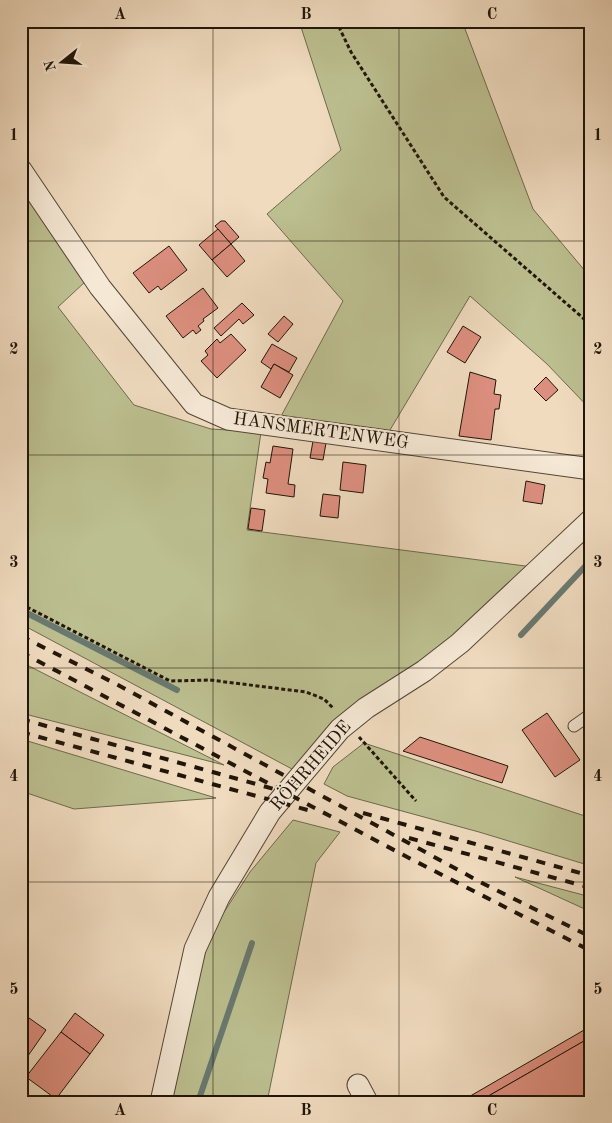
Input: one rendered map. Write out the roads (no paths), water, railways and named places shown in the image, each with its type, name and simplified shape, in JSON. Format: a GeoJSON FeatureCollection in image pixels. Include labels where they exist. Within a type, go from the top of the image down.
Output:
{"type":"FeatureCollection","features":[{"type":"Feature","properties":{"kind":"street","name":"HANSMERTENWEG"},"geometry":{"type":"LineString","coordinates":[[21,170],[100,287],[194,404],[228,419],[591,469]]}},
{"type":"Feature","properties":{"kind":"street","name":"RÖHRHEIDE"},"geometry":{"type":"LineString","coordinates":[[161,1102],[195,949],[218,896],[270,812],[348,723],[460,644],[591,520]]}},
{"type":"Feature","properties":{"kind":"lane"},"geometry":{"type":"LineString","coordinates":[[574,726],[591,714]]}},
{"type":"Feature","properties":{"kind":"waterway"},"geometry":{"type":"LineString","coordinates":[[521,635],[591,560]]}},
{"type":"Feature","properties":{"kind":"waterway"},"geometry":{"type":"LineString","coordinates":[[21,610],[177,690]]}},
{"type":"Feature","properties":{"kind":"waterway"},"geometry":{"type":"LineString","coordinates":[[198,1102],[252,943]]}},
{"type":"Feature","properties":{"kind":"railway"},"geometry":{"type":"LineString","coordinates":[[21,636],[118,685],[484,884],[591,937]]}},
{"type":"Feature","properties":{"kind":"railway"},"geometry":{"type":"LineString","coordinates":[[21,652],[409,858],[591,951]]}},
{"type":"Feature","properties":{"kind":"railway"},"geometry":{"type":"LineString","coordinates":[[21,719],[274,789]]}},
{"type":"Feature","properties":{"kind":"railway"},"geometry":{"type":"LineString","coordinates":[[21,732],[315,812]]}},
{"type":"Feature","properties":{"kind":"railway"},"geometry":{"type":"LineString","coordinates":[[363,813],[591,876]]}},
{"type":"Feature","properties":{"kind":"railway"},"geometry":{"type":"LineString","coordinates":[[409,838],[591,888]]}}]}
